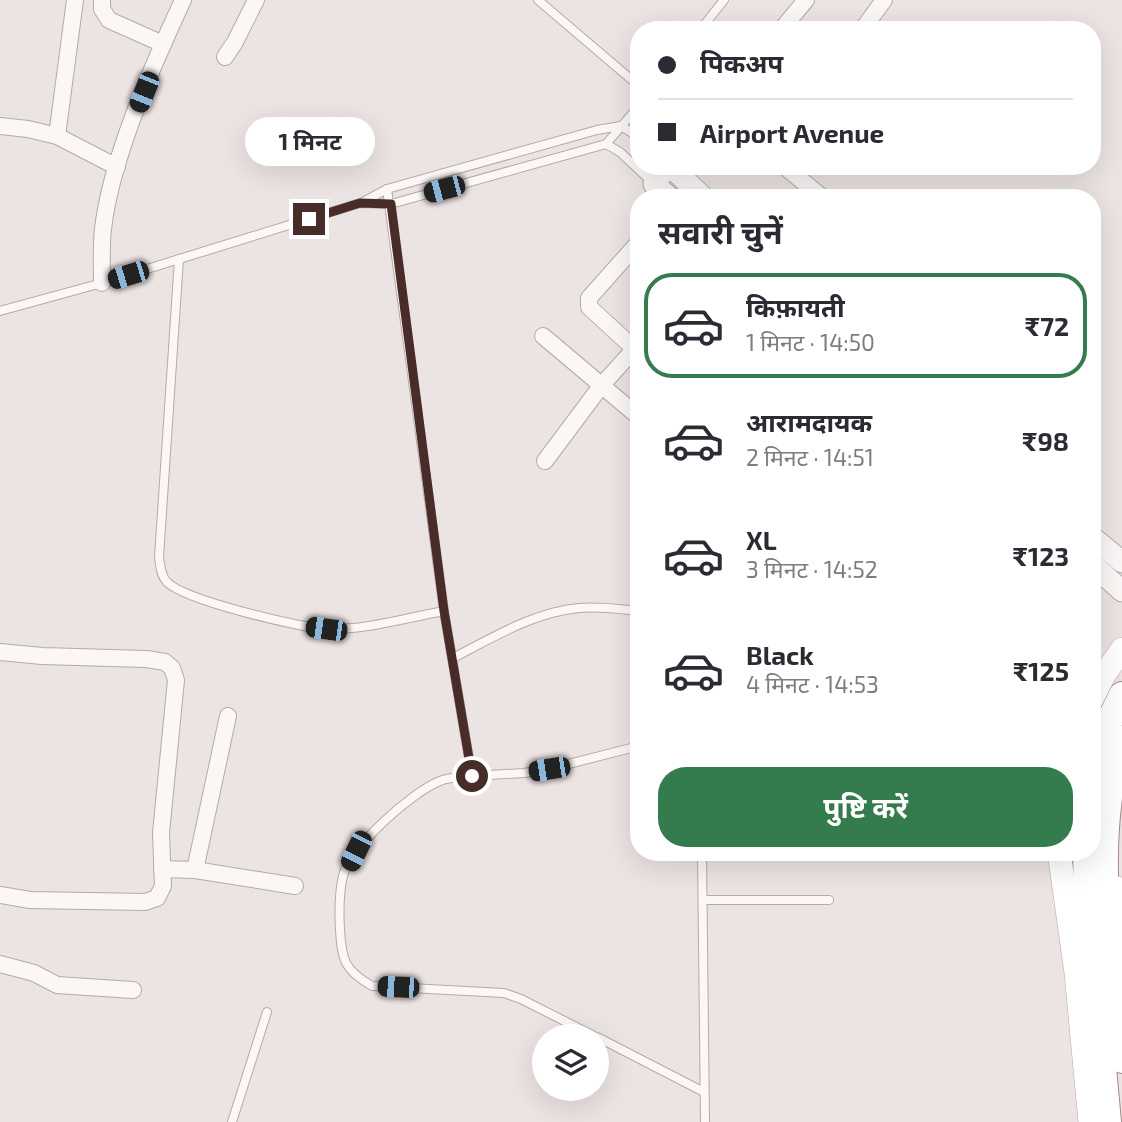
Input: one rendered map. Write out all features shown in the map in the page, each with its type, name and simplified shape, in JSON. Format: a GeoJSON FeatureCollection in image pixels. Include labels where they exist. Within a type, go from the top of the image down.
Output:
{"type":"FeatureCollection","features":[{"type":"Feature","properties":{"kind":"highway"},"geometry":{"type":"LineString","coordinates":[[1101,740],[1122,695]]}},
{"type":"Feature","properties":{"kind":"highway"},"geometry":{"type":"LineString","coordinates":[[1122,739],[1107,800],[1104,840],[1105,881],[1122,1060]]}},
{"type":"Feature","properties":{"kind":"highway"},"geometry":{"type":"LineString","coordinates":[[1086,861],[1108,1122]]}},
{"type":"Feature","properties":{"kind":"main road"},"geometry":{"type":"LineString","coordinates":[[1101,681],[1122,649]]}},
{"type":"Feature","properties":{"kind":"main road"},"geometry":{"type":"LineString","coordinates":[[1122,780],[1113,828],[1122,932]]}},
{"type":"Feature","properties":{"kind":"main road"},"geometry":{"type":"LineString","coordinates":[[1060,861],[1076,973],[1090,1122]]}},
{"type":"Feature","properties":{"kind":"street"},"geometry":{"type":"LineString","coordinates":[[57,136],[75,0]]}},
{"type":"Feature","properties":{"kind":"street"},"geometry":{"type":"LineString","coordinates":[[102,0],[102,9],[108,20],[163,44]]}},
{"type":"Feature","properties":{"kind":"street"},"geometry":{"type":"LineString","coordinates":[[102,283],[103,231],[117,167],[134,117],[183,0]]}},
{"type":"Feature","properties":{"kind":"street"},"geometry":{"type":"LineString","coordinates":[[225,57],[256,0]]}},
{"type":"Feature","properties":{"kind":"street"},"geometry":{"type":"LineString","coordinates":[[788,21],[806,0]]}},
{"type":"Feature","properties":{"kind":"street"},"geometry":{"type":"LineString","coordinates":[[869,21],[884,0]]}},
{"type":"Feature","properties":{"kind":"street"},"geometry":{"type":"LineString","coordinates":[[0,126],[57,136],[117,167]]}},
{"type":"Feature","properties":{"kind":"street"},"geometry":{"type":"LineString","coordinates":[[660,189],[654,184],[662,175]]}},
{"type":"Feature","properties":{"kind":"street"},"geometry":{"type":"LineString","coordinates":[[676,175],[687,189]]}},
{"type":"Feature","properties":{"kind":"street"},"geometry":{"type":"LineString","coordinates":[[796,175],[812,189]]}},
{"type":"Feature","properties":{"kind":"street"},"geometry":{"type":"LineString","coordinates":[[630,252],[589,298],[588,303],[589,307],[630,343]]}},
{"type":"Feature","properties":{"kind":"street"},"geometry":{"type":"LineString","coordinates":[[543,336],[630,410]]}},
{"type":"Feature","properties":{"kind":"street"},"geometry":{"type":"LineString","coordinates":[[545,461],[601,386],[630,356]]}},
{"type":"Feature","properties":{"kind":"street"},"geometry":{"type":"LineString","coordinates":[[1101,544],[1122,562]]}},
{"type":"Feature","properties":{"kind":"street"},"geometry":{"type":"LineString","coordinates":[[1101,572],[1122,590]]}},
{"type":"Feature","properties":{"kind":"street"},"geometry":{"type":"LineString","coordinates":[[0,652],[165,662],[172,668],[176,680],[161,833],[162,892],[153,900],[145,902],[30,900],[0,895]]}},
{"type":"Feature","properties":{"kind":"street"},"geometry":{"type":"LineString","coordinates":[[195,870],[228,716]]}},
{"type":"Feature","properties":{"kind":"street"},"geometry":{"type":"LineString","coordinates":[[162,869],[195,870],[295,886]]}},
{"type":"Feature","properties":{"kind":"street"},"geometry":{"type":"LineString","coordinates":[[0,964],[34,973],[57,985],[133,990]]}},
{"type":"Feature","properties":{"kind":"lane"},"geometry":{"type":"LineString","coordinates":[[538,0],[630,78]]}},
{"type":"Feature","properties":{"kind":"lane"},"geometry":{"type":"LineString","coordinates":[[707,21],[724,0]]}},
{"type":"Feature","properties":{"kind":"lane"},"geometry":{"type":"LineString","coordinates":[[360,203],[391,204],[606,144],[630,116]]}},
{"type":"Feature","properties":{"kind":"lane"},"geometry":{"type":"LineString","coordinates":[[0,311],[102,283],[360,203],[387,189],[621,125],[630,131]]}},
{"type":"Feature","properties":{"kind":"lane"},"geometry":{"type":"LineString","coordinates":[[606,144],[630,161]]}},
{"type":"Feature","properties":{"kind":"lane"},"geometry":{"type":"LineString","coordinates":[[644,175],[654,184]]}},
{"type":"Feature","properties":{"kind":"lane"},"geometry":{"type":"LineString","coordinates":[[387,189],[444,611],[472,776]]}},
{"type":"Feature","properties":{"kind":"lane"},"geometry":{"type":"LineString","coordinates":[[179,259],[159,557],[167,583],[198,597],[276,622],[326,629],[365,626],[444,611]]}},
{"type":"Feature","properties":{"kind":"lane"},"geometry":{"type":"LineString","coordinates":[[453,658],[513,627],[555,611],[600,607],[630,610]]}},
{"type":"Feature","properties":{"kind":"lane"},"geometry":{"type":"LineString","coordinates":[[570,1024],[504,993],[372,986],[358,977],[345,963],[342,955],[339,910],[344,875],[356,851],[367,838],[421,791],[442,780],[524,774],[630,748]]}},
{"type":"Feature","properties":{"kind":"lane"},"geometry":{"type":"LineString","coordinates":[[702,861],[705,1122]]}},
{"type":"Feature","properties":{"kind":"lane"},"geometry":{"type":"LineString","coordinates":[[704,900],[829,900]]}},
{"type":"Feature","properties":{"kind":"lane"},"geometry":{"type":"LineString","coordinates":[[232,1122],[267,1012]]}},
{"type":"Feature","properties":{"kind":"lane"},"geometry":{"type":"LineString","coordinates":[[609,1044],[704,1092]]}},
{"type":"Feature","properties":{"kind":"route"},"geometry":{"type":"LineString","coordinates":[[309,219],[360,203],[391,204],[444,611],[472,776]]}}]}
